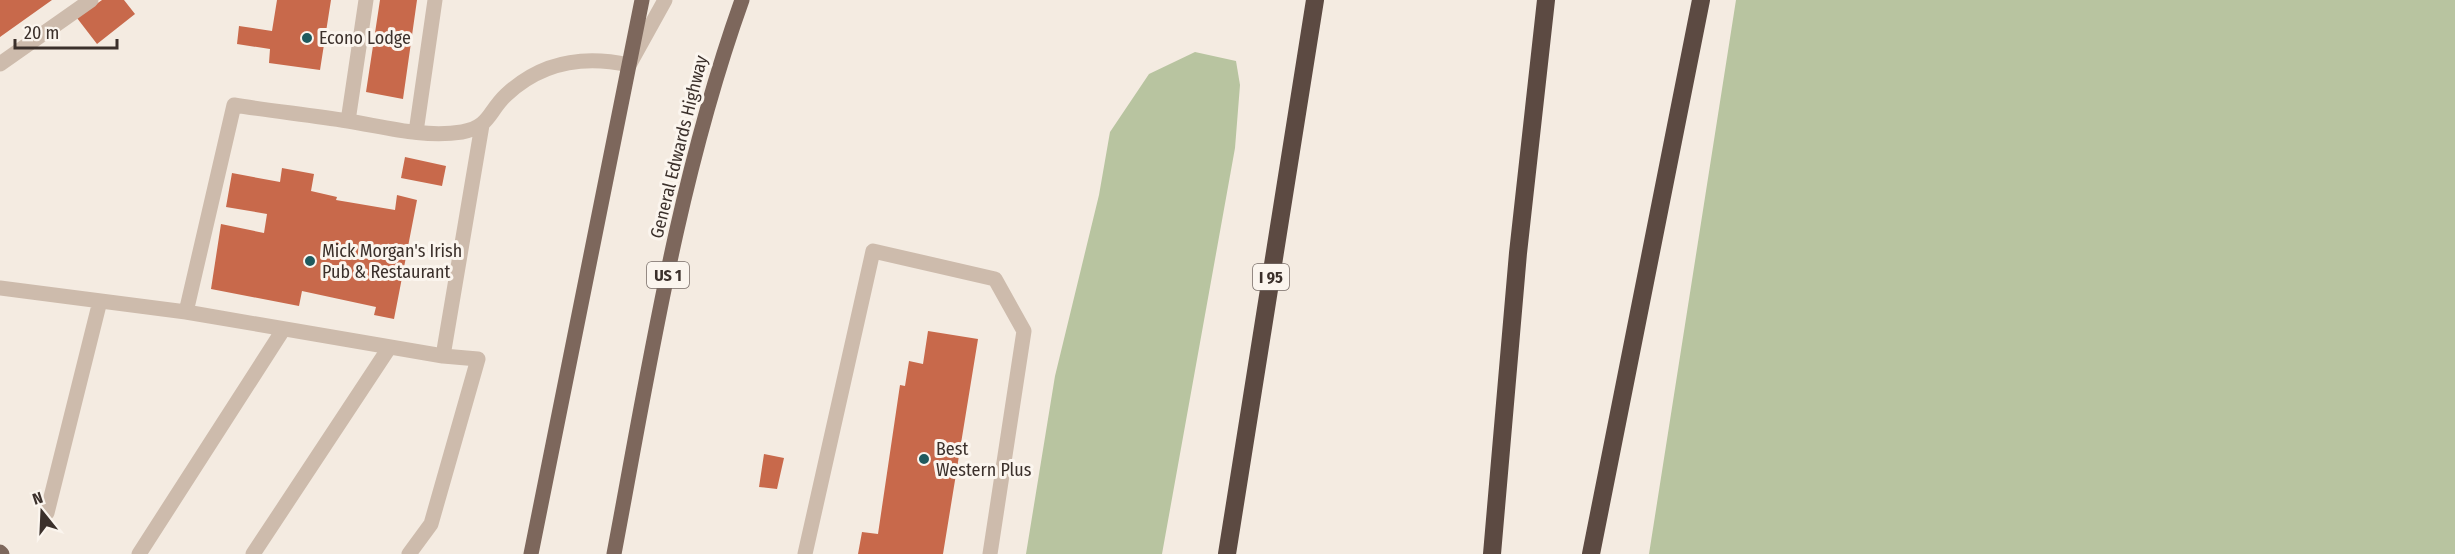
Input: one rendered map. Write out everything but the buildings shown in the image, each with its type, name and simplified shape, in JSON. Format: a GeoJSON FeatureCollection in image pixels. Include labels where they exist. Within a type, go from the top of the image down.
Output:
{"type":"FeatureCollection","features":[{"type":"Feature","properties":{"kind":"highway","name":"I 95"},"geometry":{"type":"LineString","coordinates":[[1227,554],[1315,0]]}},
{"type":"Feature","properties":{"kind":"highway"},"geometry":{"type":"LineString","coordinates":[[1492,554],[1518,253],[1546,0]]}},
{"type":"Feature","properties":{"kind":"highway"},"geometry":{"type":"LineString","coordinates":[[1591,554],[1701,0]]}},
{"type":"Feature","properties":{"kind":"main road"},"geometry":{"type":"LineString","coordinates":[[531,554],[642,0]]}},
{"type":"Feature","properties":{"kind":"main road","name":"General Edwards Highway"},"geometry":{"type":"LineString","coordinates":[[614,554],[689,173],[722,57],[742,0]]}},
{"type":"Feature","properties":{"kind":"lane"},"geometry":{"type":"LineString","coordinates":[[0,64],[91,0]]}},
{"type":"Feature","properties":{"kind":"lane"},"geometry":{"type":"LineString","coordinates":[[348,121],[366,0]]}},
{"type":"Feature","properties":{"kind":"lane"},"geometry":{"type":"LineString","coordinates":[[416,132],[435,0]]}},
{"type":"Feature","properties":{"kind":"lane"},"geometry":{"type":"LineString","coordinates":[[442,356],[482,125],[504,96],[535,75],[553,67],[587,60],[605,60],[629,65],[664,0]]}},
{"type":"Feature","properties":{"kind":"lane"},"geometry":{"type":"LineString","coordinates":[[186,312],[234,105],[416,132],[449,133],[482,125]]}},
{"type":"Feature","properties":{"kind":"lane"},"geometry":{"type":"LineString","coordinates":[[805,554],[873,251],[995,279],[1024,331],[990,554]]}},
{"type":"Feature","properties":{"kind":"lane"},"geometry":{"type":"LineString","coordinates":[[0,288],[186,312],[389,348],[478,360],[431,524],[409,554]]}},
{"type":"Feature","properties":{"kind":"lane"},"geometry":{"type":"LineString","coordinates":[[47,513],[100,301]]}},
{"type":"Feature","properties":{"kind":"lane"},"geometry":{"type":"LineString","coordinates":[[140,554],[284,330]]}},
{"type":"Feature","properties":{"kind":"lane"},"geometry":{"type":"LineString","coordinates":[[253,554],[389,348]]}},
{"type":"Feature","properties":{"kind":"green space"},"geometry":{"type":"Polygon","coordinates":[[[1736,0],[2455,0],[2455,554],[1649,554],[1736,0]]]}},
{"type":"Feature","properties":{"kind":"green space"},"geometry":{"type":"Polygon","coordinates":[[[1195,52],[1236,61],[1240,85],[1235,148],[1162,554],[1026,554],[1055,376],[1099,195],[1110,132],[1149,74],[1195,52]]]}},
{"type":"Feature","properties":{"kind":"place","name":"Econo Lodge"},"geometry":{"type":"Point","coordinates":[307,38]}},
{"type":"Feature","properties":{"kind":"place","name":"Mick Morgan's Irish Pub & Restaurant"},"geometry":{"type":"Point","coordinates":[310,261]}},
{"type":"Feature","properties":{"kind":"place","name":"Best Western Plus"},"geometry":{"type":"Point","coordinates":[924,459]}}]}
